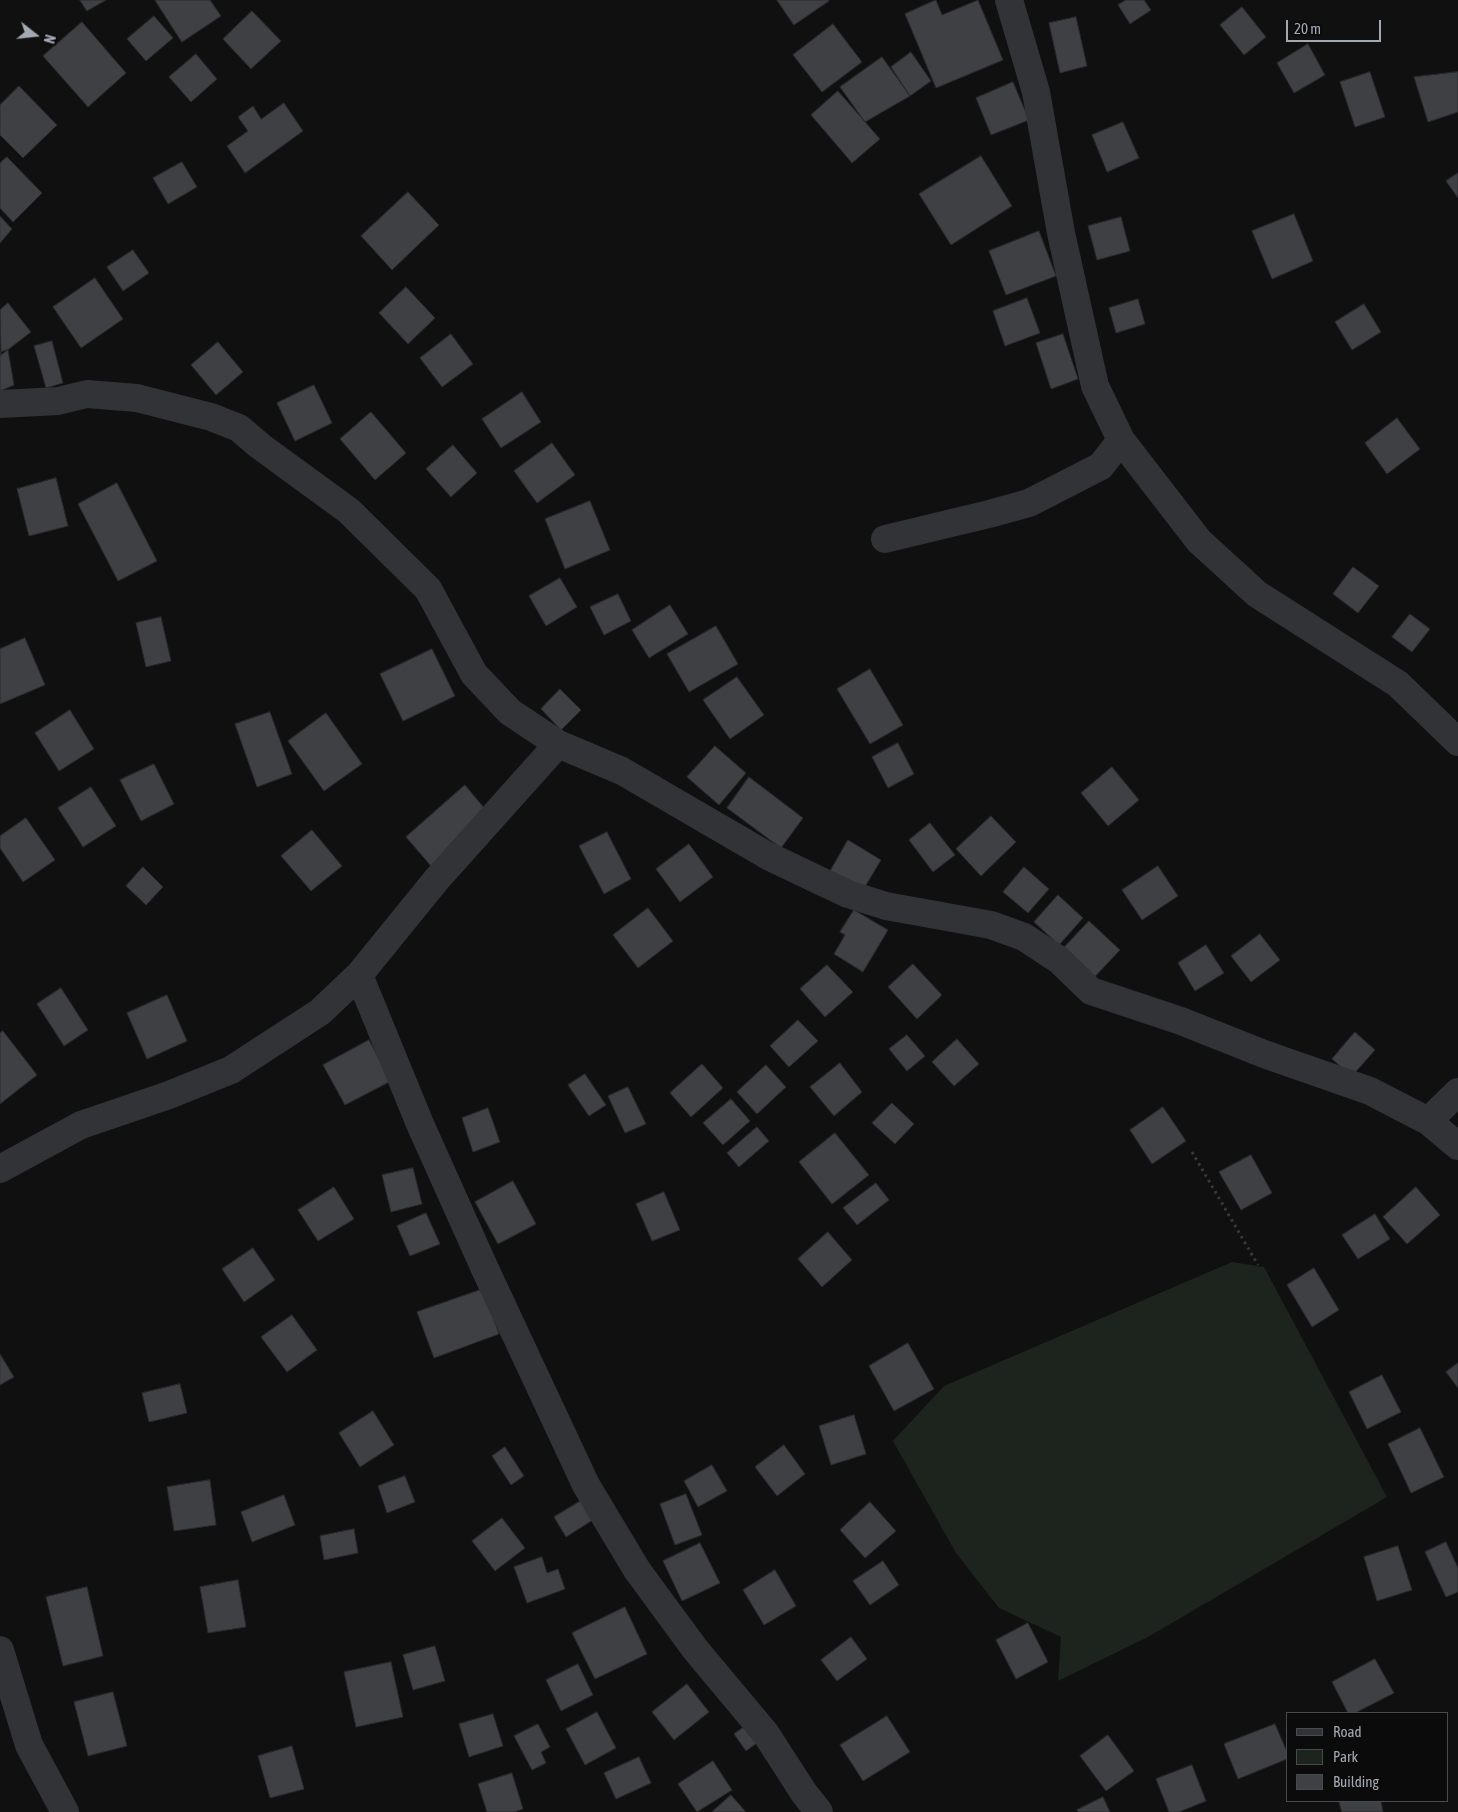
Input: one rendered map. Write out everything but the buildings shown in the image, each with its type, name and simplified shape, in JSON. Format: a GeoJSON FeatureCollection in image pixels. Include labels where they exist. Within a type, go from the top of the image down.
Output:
{"type":"FeatureCollection","features":[{"type":"Feature","properties":{"kind":"street"},"geometry":{"type":"LineString","coordinates":[[1009,0],[1036,92],[1061,233],[1095,386],[1121,440],[1199,541],[1257,594],[1398,684],[1458,742]]}},
{"type":"Feature","properties":{"kind":"street"},"geometry":{"type":"LineString","coordinates":[[0,404],[58,401],[87,394],[137,398],[211,417],[239,428],[260,446],[349,511],[428,588],[474,674],[510,712],[558,744],[622,771],[768,856],[848,894],[886,906],[991,925],[1024,937],[1059,960],[1091,990],[1370,1091],[1428,1120],[1458,1146]]}},
{"type":"Feature","properties":{"kind":"street"},"geometry":{"type":"LineString","coordinates":[[885,539],[1029,503],[1101,466],[1121,440]]}},
{"type":"Feature","properties":{"kind":"street"},"geometry":{"type":"LineString","coordinates":[[0,1169],[81,1125],[169,1095],[230,1070],[320,1012],[359,975],[436,879],[558,744]]}},
{"type":"Feature","properties":{"kind":"street"},"geometry":{"type":"LineString","coordinates":[[359,975],[420,1124],[485,1269],[586,1485],[637,1570],[695,1649],[766,1734],[804,1793],[819,1812]]}},
{"type":"Feature","properties":{"kind":"street"},"geometry":{"type":"LineString","coordinates":[[1428,1120],[1458,1092]]}},
{"type":"Feature","properties":{"kind":"street"},"geometry":{"type":"LineString","coordinates":[[0,1650],[29,1745],[65,1812]]}},
{"type":"Feature","properties":{"kind":"path"},"geometry":{"type":"LineString","coordinates":[[1192,1152],[1258,1265]]}},
{"type":"Feature","properties":{"kind":"green space"},"geometry":{"type":"Polygon","coordinates":[[[1232,1262],[1264,1267],[1387,1497],[1148,1637],[1058,1681],[1061,1637],[999,1608],[956,1553],[893,1441],[944,1386],[1232,1262]]]}}]}
